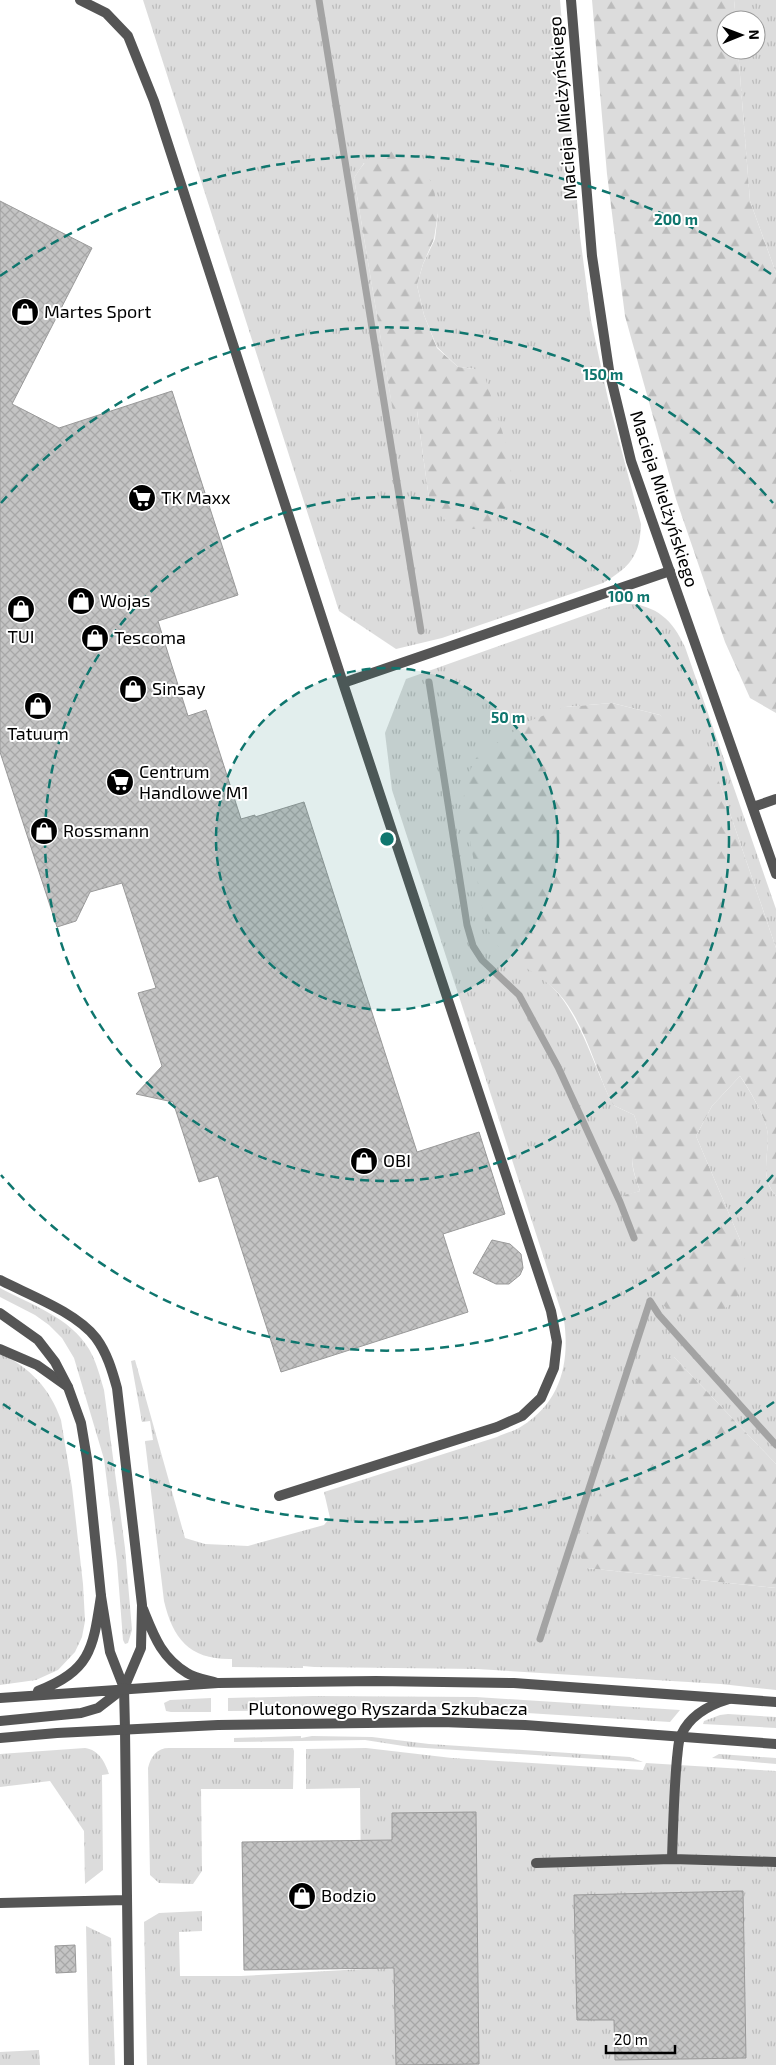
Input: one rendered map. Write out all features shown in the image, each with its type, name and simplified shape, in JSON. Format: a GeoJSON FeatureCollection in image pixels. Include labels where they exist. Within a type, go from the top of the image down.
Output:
{"type":"FeatureCollection","features":[{"type":"Feature","properties":{"kind":"street"},"geometry":{"type":"LineString","coordinates":[[80,0],[106,13],[128,36],[154,101],[343,683],[551,1311],[557,1342],[554,1368],[541,1398],[522,1416],[497,1428],[279,1496]]}},
{"type":"Feature","properties":{"kind":"street","name":"Macieja Mielżyńskiego"},"geometry":{"type":"LineString","coordinates":[[571,0],[592,256],[608,370],[631,461],[776,874]]}},
{"type":"Feature","properties":{"kind":"street"},"geometry":{"type":"LineString","coordinates":[[343,683],[670,571]]}},
{"type":"Feature","properties":{"kind":"street"},"geometry":{"type":"LineString","coordinates":[[752,807],[776,799]]}},
{"type":"Feature","properties":{"kind":"street"},"geometry":{"type":"LineString","coordinates":[[0,1280],[59,1310],[78,1322],[95,1337],[108,1357],[117,1388],[142,1606],[141,1648],[124,1688],[98,1708],[81,1713],[0,1721]]}},
{"type":"Feature","properties":{"kind":"street"},"geometry":{"type":"LineString","coordinates":[[0,1313],[38,1340],[55,1362],[68,1387],[80,1423],[87,1460],[101,1596],[110,1652],[124,1688],[129,2065]]}},
{"type":"Feature","properties":{"kind":"street"},"geometry":{"type":"LineString","coordinates":[[0,1349],[37,1365],[68,1387]]}},
{"type":"Feature","properties":{"kind":"street"},"geometry":{"type":"LineString","coordinates":[[29,1695],[61,1682],[81,1665],[95,1638],[101,1596]]}},
{"type":"Feature","properties":{"kind":"street"},"geometry":{"type":"LineString","coordinates":[[142,1606],[157,1643],[169,1660],[188,1674],[218,1683]]}},
{"type":"Feature","properties":{"kind":"street","name":"Plutonowego Ryszarda Szkubacza"},"geometry":{"type":"LineString","coordinates":[[0,1698],[218,1683],[479,1682],[776,1702]]}},
{"type":"Feature","properties":{"kind":"street"},"geometry":{"type":"LineString","coordinates":[[672,1859],[675,1784],[680,1736],[688,1723],[700,1712],[711,1705],[729,1699]]}},
{"type":"Feature","properties":{"kind":"street","name":"Plutonowego Ryszarda Szkubacza"},"geometry":{"type":"LineString","coordinates":[[0,1738],[125,1729],[228,1725],[442,1722],[525,1725],[776,1744]]}},
{"type":"Feature","properties":{"kind":"street"},"geometry":{"type":"LineString","coordinates":[[536,1863],[672,1859],[776,1862]]}},
{"type":"Feature","properties":{"kind":"street"},"geometry":{"type":"LineString","coordinates":[[0,1903],[127,1900]]}},
{"type":"Feature","properties":{"kind":"green space"},"geometry":{"type":"Polygon","coordinates":[[[143,0],[560,0],[580,236],[591,320],[608,399],[641,524],[636,553],[627,566],[603,583],[442,638],[396,649],[339,611],[143,0]],[[364,163],[354,178],[393,411],[417,411],[429,499],[475,369],[458,367],[437,347],[424,315],[417,285],[423,264],[435,239],[438,213],[364,163]]]}},
{"type":"Feature","properties":{"kind":"green space"},"geometry":{"type":"Polygon","coordinates":[[[592,0],[734,0],[735,10],[716,10],[716,60],[739,60],[750,201],[776,273],[776,713],[750,698],[725,642],[676,499],[625,316],[607,174],[592,0]]]}},
{"type":"Feature","properties":{"kind":"green space"},"geometry":{"type":"Polygon","coordinates":[[[734,0],[776,0],[776,273],[750,201],[739,60],[766,60],[766,10],[735,10],[734,0]]]}},
{"type":"Feature","properties":{"kind":"green space"},"geometry":{"type":"Polygon","coordinates":[[[400,151],[414,160],[433,184],[438,213],[434,239],[423,264],[417,285],[424,315],[437,348],[458,367],[475,369],[484,374],[510,456],[512,484],[504,511],[487,526],[474,529],[453,528],[441,516],[429,499],[417,411],[393,412],[354,178],[372,156],[383,152],[400,151]]]}},
{"type":"Feature","properties":{"kind":"green space"},"geometry":{"type":"Polygon","coordinates":[[[626,603],[646,607],[662,616],[675,629],[685,647],[776,909],[776,948],[720,784],[660,715],[612,703],[565,707],[513,958],[545,981],[561,997],[577,1023],[613,1105],[634,1115],[638,1130],[632,1162],[640,1191],[624,1196],[741,1242],[696,1136],[712,1106],[740,1076],[757,1105],[765,1122],[768,1136],[766,1175],[771,1189],[776,1196],[776,1464],[674,1357],[586,1568],[776,1588],[776,1690],[721,1684],[477,1669],[303,1666],[303,1668],[232,1667],[232,1659],[205,1656],[186,1645],[178,1636],[168,1614],[164,1601],[145,1441],[153,1440],[150,1421],[142,1422],[131,1361],[135,1360],[185,1538],[205,1544],[248,1546],[324,1525],[330,1518],[324,1492],[497,1437],[519,1428],[546,1405],[560,1380],[564,1366],[566,1336],[564,1320],[392,790],[385,733],[406,679],[608,607],[626,603]]]}},
{"type":"Feature","properties":{"kind":"green space"},"geometry":{"type":"Polygon","coordinates":[[[612,703],[660,715],[696,742],[720,784],[776,948],[776,1196],[771,1189],[766,1174],[768,1136],[765,1122],[740,1076],[712,1106],[696,1136],[741,1242],[745,1263],[741,1292],[724,1310],[676,1317],[659,1301],[624,1195],[640,1191],[632,1161],[632,1150],[637,1133],[634,1115],[613,1105],[577,1020],[560,995],[546,982],[502,950],[491,936],[484,918],[463,801],[467,777],[476,758],[527,722],[565,707],[612,703]]]}},
{"type":"Feature","properties":{"kind":"green space"},"geometry":{"type":"Polygon","coordinates":[[[0,1288],[61,1320],[81,1338],[96,1364],[104,1390],[125,1548],[132,1630],[128,1643],[125,1644],[123,1640],[117,1562],[104,1459],[74,1358],[62,1338],[49,1325],[35,1315],[0,1297],[0,1288]]]}},
{"type":"Feature","properties":{"kind":"green space"},"geometry":{"type":"Polygon","coordinates":[[[0,1353],[21,1365],[38,1380],[51,1398],[61,1420],[72,1487],[83,1584],[85,1621],[82,1637],[75,1652],[58,1670],[36,1680],[0,1685],[0,1353]]]}},
{"type":"Feature","properties":{"kind":"green space"},"geometry":{"type":"Polygon","coordinates":[[[674,1357],[776,1464],[776,1588],[586,1568],[580,1555],[642,1364],[674,1357]]]}},
{"type":"Feature","properties":{"kind":"green space"},"geometry":{"type":"Polygon","coordinates":[[[313,1696],[476,1697],[680,1710],[670,1722],[430,1709],[228,1711],[228,1698],[313,1696]]]}},
{"type":"Feature","properties":{"kind":"green space"},"geometry":{"type":"Polygon","coordinates":[[[211,1698],[211,1712],[171,1712],[166,1711],[164,1703],[170,1700],[211,1698]]]}},
{"type":"Feature","properties":{"kind":"green space"},"geometry":{"type":"Polygon","coordinates":[[[728,1714],[776,1717],[776,1728],[703,1724],[704,1721],[728,1714]]]}},
{"type":"Feature","properties":{"kind":"green space"},"geometry":{"type":"Polygon","coordinates":[[[301,1736],[301,1738],[312,1736],[372,1737],[429,1744],[630,1757],[643,1762],[410,1747],[365,1740],[234,1742],[234,1738],[301,1736]]]}},
{"type":"Feature","properties":{"kind":"green space"},"geometry":{"type":"Polygon","coordinates":[[[85,1748],[94,1751],[101,1757],[109,1774],[102,1775],[103,1870],[85,1884],[84,1831],[50,1781],[0,1787],[0,1754],[85,1748]]]}},
{"type":"Feature","properties":{"kind":"green space"},"geometry":{"type":"Polygon","coordinates":[[[165,1748],[293,1748],[293,1789],[201,1789],[202,1871],[193,1884],[159,1883],[150,1875],[148,1768],[158,1751],[165,1748]]]}},
{"type":"Feature","properties":{"kind":"green space"},"geometry":{"type":"Polygon","coordinates":[[[366,1748],[452,1758],[643,1770],[646,1763],[776,1771],[776,2065],[147,2065],[144,1922],[159,1913],[202,1911],[202,1931],[179,1932],[180,1976],[241,1976],[362,1969],[360,1788],[306,1789],[306,1749],[366,1748]]]}},
{"type":"Feature","properties":{"kind":"green space"},"geometry":{"type":"Polygon","coordinates":[[[719,1754],[776,1758],[776,1764],[712,1758],[719,1754]]]}},
{"type":"Feature","properties":{"kind":"green space"},"geometry":{"type":"Polygon","coordinates":[[[86,1926],[111,1938],[115,2065],[89,2065],[86,1926]]]}},
{"type":"Feature","properties":{"kind":"green space"},"geometry":{"type":"Polygon","coordinates":[[[39,2050],[40,2065],[0,2065],[0,2052],[39,2050]]]}},
{"type":"Feature","properties":{"kind":"building","name":"Centrum Handlowe M1"},"geometry":{"type":"Polygon","coordinates":[[[0,201],[92,248],[12,404],[59,428],[172,391],[238,595],[158,621],[188,716],[206,710],[241,819],[255,815],[255,817],[304,802],[417,1152],[479,1132],[505,1214],[443,1234],[468,1312],[281,1372],[218,1176],[199,1182],[173,1102],[136,1094],[162,1066],[138,993],[156,988],[122,883],[90,892],[76,921],[57,927],[0,752],[0,201]]]}},
{"type":"Feature","properties":{"kind":"building"},"geometry":{"type":"Polygon","coordinates":[[[492,1240],[510,1244],[521,1254],[523,1268],[520,1275],[509,1284],[496,1284],[473,1273],[492,1240]]]}},
{"type":"Feature","properties":{"kind":"building"},"geometry":{"type":"Polygon","coordinates":[[[476,1812],[479,2064],[396,2065],[394,1968],[244,1970],[242,1842],[392,1840],[392,1813],[476,1812]]]}},
{"type":"Feature","properties":{"kind":"building"},"geometry":{"type":"Polygon","coordinates":[[[743,1891],[746,2058],[615,2060],[614,2020],[577,2020],[574,1895],[743,1891]]]}},
{"type":"Feature","properties":{"kind":"building"},"geometry":{"type":"Polygon","coordinates":[[[75,1945],[76,1972],[56,1973],[55,1946],[75,1945]]]}},
{"type":"Feature","properties":{"kind":"waterway"},"geometry":{"type":"LineString","coordinates":[[319,0],[421,631]]}},
{"type":"Feature","properties":{"kind":"waterway"},"geometry":{"type":"LineString","coordinates":[[429,682],[467,925],[473,946],[482,960],[519,995],[558,1067],[620,1202],[634,1238]]}},
{"type":"Feature","properties":{"kind":"waterway"},"geometry":{"type":"LineString","coordinates":[[650,1301],[659,1315],[776,1445]]}},
{"type":"Feature","properties":{"kind":"waterway"},"geometry":{"type":"LineString","coordinates":[[540,1639],[650,1301]]}},
{"type":"Feature","properties":{"kind":"place","name":"Martes Sport"},"geometry":{"type":"Point","coordinates":[25,312]}},
{"type":"Feature","properties":{"kind":"place","name":"TK Maxx"},"geometry":{"type":"Point","coordinates":[142,498]}},
{"type":"Feature","properties":{"kind":"place","name":"Wojas"},"geometry":{"type":"Point","coordinates":[81,601]}},
{"type":"Feature","properties":{"kind":"place","name":"TUI"},"geometry":{"type":"Point","coordinates":[21,609]}},
{"type":"Feature","properties":{"kind":"place","name":"Tescoma"},"geometry":{"type":"Point","coordinates":[95,638]}},
{"type":"Feature","properties":{"kind":"place","name":"Sinsay"},"geometry":{"type":"Point","coordinates":[133,689]}},
{"type":"Feature","properties":{"kind":"place","name":"Tatuum"},"geometry":{"type":"Point","coordinates":[38,706]}},
{"type":"Feature","properties":{"kind":"place","name":"Centrum Handlowe M1"},"geometry":{"type":"Point","coordinates":[120,782]}},
{"type":"Feature","properties":{"kind":"place","name":"Rossmann"},"geometry":{"type":"Point","coordinates":[44,831]}},
{"type":"Feature","properties":{"kind":"place","name":"OBI"},"geometry":{"type":"Point","coordinates":[364,1161]}},
{"type":"Feature","properties":{"kind":"place","name":"Bodzio"},"geometry":{"type":"Point","coordinates":[302,1896]}}]}
